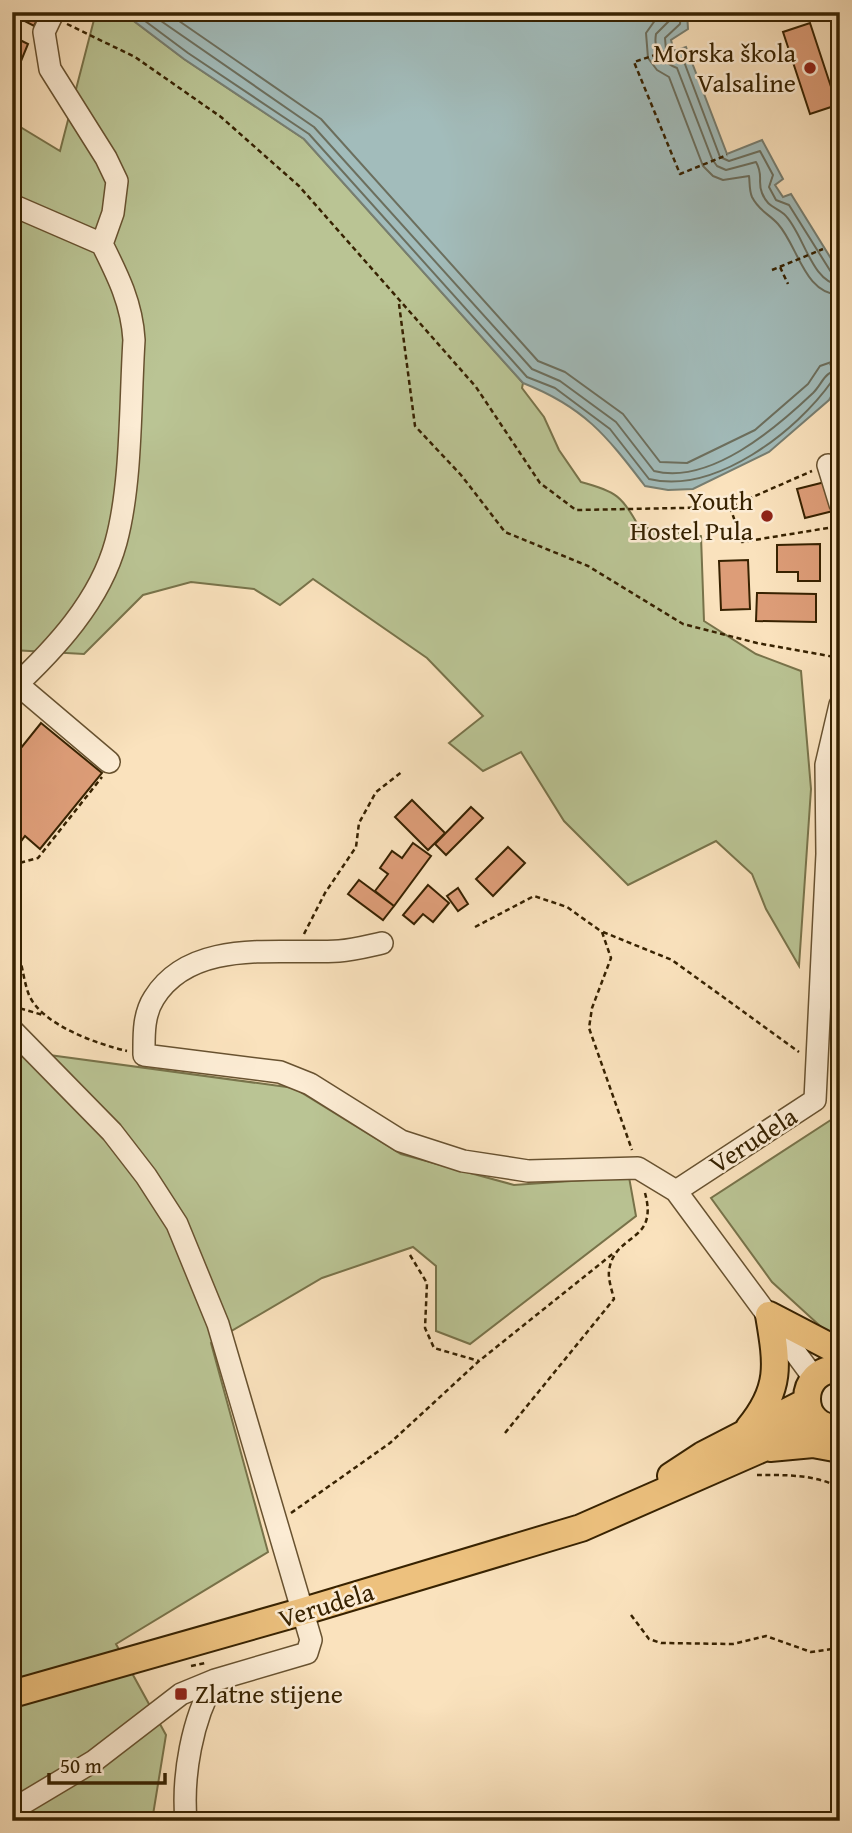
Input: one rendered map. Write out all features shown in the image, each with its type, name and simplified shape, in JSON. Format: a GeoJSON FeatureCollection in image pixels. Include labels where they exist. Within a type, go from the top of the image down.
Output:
{"type":"FeatureCollection","features":[{"type":"Feature","properties":{"kind":"main road"},"geometry":{"type":"LineString","coordinates":[[769,1315],[840,1352]]}},
{"type":"Feature","properties":{"kind":"main road"},"geometry":{"type":"LineString","coordinates":[[769,1315],[778,1367],[771,1395],[753,1441],[813,1444],[840,1449]]}},
{"type":"Feature","properties":{"kind":"main road","name":"Verudela"},"geometry":{"type":"LineString","coordinates":[[12,1694],[304,1611],[580,1528],[636,1502],[668,1491],[753,1441],[811,1399],[828,1370],[840,1369]]}},
{"type":"Feature","properties":{"kind":"main road"},"geometry":{"type":"LineString","coordinates":[[811,1399],[827,1427],[840,1428]]}},
{"type":"Feature","properties":{"kind":"street"},"geometry":{"type":"LineString","coordinates":[[53,14],[44,32],[50,69],[106,158],[117,181],[113,213],[102,244]]}},
{"type":"Feature","properties":{"kind":"street"},"geometry":{"type":"LineString","coordinates":[[12,205],[102,244],[125,291],[133,318],[124,484],[116,542],[101,579],[48,656],[15,687],[108,762]]}},
{"type":"Feature","properties":{"kind":"street"},"geometry":{"type":"LineString","coordinates":[[828,465],[840,504]]}},
{"type":"Feature","properties":{"kind":"street","name":"Verudela"},"geometry":{"type":"LineString","coordinates":[[676,1191],[815,1100],[827,854],[826,765],[840,705]]}},
{"type":"Feature","properties":{"kind":"street"},"geometry":{"type":"LineString","coordinates":[[382,943],[342,951],[230,954],[194,963],[171,979],[154,998],[144,1026],[144,1055],[280,1072],[310,1084],[401,1141],[463,1161],[528,1171],[638,1168],[676,1191],[769,1315],[811,1399]]}},
{"type":"Feature","properties":{"kind":"street"},"geometry":{"type":"LineString","coordinates":[[12,1030],[111,1132],[146,1176],[177,1224],[218,1324],[311,1640],[307,1653],[215,1680],[181,1694],[94,1761],[12,1810]]}},
{"type":"Feature","properties":{"kind":"street"},"geometry":{"type":"LineString","coordinates":[[186,1821],[188,1774],[196,1728],[205,1697],[215,1680]]}},
{"type":"Feature","properties":{"kind":"street"},"geometry":{"type":"LineString","coordinates":[[155,1712],[173,1713],[196,1728]]}},
{"type":"Feature","properties":{"kind":"path"},"geometry":{"type":"LineString","coordinates":[[53,14],[135,57],[220,117],[299,186],[399,303],[476,387],[540,483],[576,510],[730,507],[828,465]]}},
{"type":"Feature","properties":{"kind":"path"},"geometry":{"type":"LineString","coordinates":[[673,48],[634,62],[680,174],[727,155]]}},
{"type":"Feature","properties":{"kind":"path"},"geometry":{"type":"LineString","coordinates":[[772,270],[823,249]]}},
{"type":"Feature","properties":{"kind":"path"},"geometry":{"type":"LineString","coordinates":[[780,267],[788,284]]}},
{"type":"Feature","properties":{"kind":"path"},"geometry":{"type":"LineString","coordinates":[[399,303],[415,426],[461,475],[505,531],[588,566],[683,624],[757,643],[840,658]]}},
{"type":"Feature","properties":{"kind":"path"},"geometry":{"type":"LineString","coordinates":[[830,364],[838,368]]}},
{"type":"Feature","properties":{"kind":"path"},"geometry":{"type":"LineString","coordinates":[[12,390],[19,415],[12,486]]}},
{"type":"Feature","properties":{"kind":"path"},"geometry":{"type":"LineString","coordinates":[[730,507],[742,542],[840,526]]}},
{"type":"Feature","properties":{"kind":"path"},"geometry":{"type":"LineString","coordinates":[[12,865],[38,858],[112,764],[108,762]]}},
{"type":"Feature","properties":{"kind":"path"},"geometry":{"type":"LineString","coordinates":[[295,952],[324,893],[356,847],[359,824],[376,792],[403,772]]}},
{"type":"Feature","properties":{"kind":"path"},"geometry":{"type":"LineString","coordinates":[[475,927],[534,896],[567,907],[602,932],[672,960],[816,1065]]}},
{"type":"Feature","properties":{"kind":"path"},"geometry":{"type":"LineString","coordinates":[[290,1514],[390,1443],[479,1361],[644,1230],[649,1209],[638,1168],[589,1028],[592,1008],[611,958],[602,932]]}},
{"type":"Feature","properties":{"kind":"path"},"geometry":{"type":"LineString","coordinates":[[12,942],[18,951],[29,995],[43,1015]]}},
{"type":"Feature","properties":{"kind":"path"},"geometry":{"type":"LineString","coordinates":[[12,1006],[43,1015],[100,1045],[144,1055]]}},
{"type":"Feature","properties":{"kind":"path"},"geometry":{"type":"LineString","coordinates":[[505,1433],[614,1298],[608,1272],[617,1250]]}},
{"type":"Feature","properties":{"kind":"path"},"geometry":{"type":"LineString","coordinates":[[410,1255],[427,1283],[425,1328],[435,1348],[479,1361]]}},
{"type":"Feature","properties":{"kind":"path"},"geometry":{"type":"LineString","coordinates":[[747,1474],[794,1476],[831,1483],[840,1488]]}},
{"type":"Feature","properties":{"kind":"path"},"geometry":{"type":"LineString","coordinates":[[631,1615],[649,1639],[661,1643],[733,1644],[766,1636],[811,1652],[840,1648]]}},
{"type":"Feature","properties":{"kind":"green space"},"geometry":{"type":"Polygon","coordinates":[[[96,12],[122,12],[184,59],[304,139],[523,383],[522,388],[544,417],[559,450],[581,482],[611,492],[623,502],[639,527],[701,536],[704,621],[756,654],[801,671],[811,789],[799,966],[766,909],[752,874],[716,841],[628,885],[564,821],[521,752],[483,771],[449,743],[483,716],[427,658],[313,579],[280,605],[254,589],[191,582],[143,595],[84,654],[12,650],[12,122],[60,151],[96,12]]]}},
{"type":"Feature","properties":{"kind":"green space"},"geometry":{"type":"Polygon","coordinates":[[[12,1050],[294,1088],[401,1154],[514,1185],[629,1177],[636,1216],[470,1344],[436,1331],[436,1266],[413,1247],[322,1278],[211,1343],[268,1552],[116,1644],[166,1735],[152,1821],[12,1821],[12,1050]]]}},
{"type":"Feature","properties":{"kind":"green space"},"geometry":{"type":"Polygon","coordinates":[[[840,1114],[840,1335],[831,1336],[772,1282],[711,1198],[840,1114]]]}},
{"type":"Feature","properties":{"kind":"water"},"geometry":{"type":"Polygon","coordinates":[[[122,12],[687,12],[688,29],[671,40],[674,51],[686,47],[727,154],[762,140],[783,179],[775,185],[783,197],[791,194],[840,273],[840,364],[837,370],[840,381],[829,400],[769,452],[693,489],[668,490],[645,486],[592,424],[562,402],[523,383],[304,139],[184,59],[122,12]]]}},
{"type":"Feature","properties":{"kind":"building"},"geometry":{"type":"Polygon","coordinates":[[[12,12],[41,12],[34,26],[19,18],[12,33],[12,12]]]}},
{"type":"Feature","properties":{"kind":"building","name":"Morska škola Valsaline"},"geometry":{"type":"Polygon","coordinates":[[[810,23],[837,105],[810,114],[783,32],[810,23]]]}},
{"type":"Feature","properties":{"kind":"building"},"geometry":{"type":"Polygon","coordinates":[[[12,36],[28,44],[12,83],[12,36]]]}},
{"type":"Feature","properties":{"kind":"building"},"geometry":{"type":"Polygon","coordinates":[[[829,481],[837,510],[805,518],[797,489],[829,481]]]}},
{"type":"Feature","properties":{"kind":"building"},"geometry":{"type":"Polygon","coordinates":[[[820,544],[820,581],[798,581],[798,572],[777,572],[777,545],[820,544]]]}},
{"type":"Feature","properties":{"kind":"building"},"geometry":{"type":"Polygon","coordinates":[[[748,560],[750,609],[721,610],[719,561],[748,560]]]}},
{"type":"Feature","properties":{"kind":"building"},"geometry":{"type":"Polygon","coordinates":[[[757,593],[816,594],[816,622],[756,621],[757,593]]]}},
{"type":"Feature","properties":{"kind":"building"},"geometry":{"type":"Polygon","coordinates":[[[41,723],[102,773],[40,849],[25,836],[16,848],[12,845],[12,759],[41,723]]]}},
{"type":"Feature","properties":{"kind":"building"},"geometry":{"type":"Polygon","coordinates":[[[412,800],[445,833],[428,850],[395,817],[412,800]]]}},
{"type":"Feature","properties":{"kind":"building"},"geometry":{"type":"Polygon","coordinates":[[[471,807],[483,818],[446,855],[435,844],[471,807]]]}},
{"type":"Feature","properties":{"kind":"building"},"geometry":{"type":"Polygon","coordinates":[[[413,843],[431,856],[394,906],[375,891],[388,874],[380,868],[392,851],[402,858],[413,843]]]}},
{"type":"Feature","properties":{"kind":"building"},"geometry":{"type":"Polygon","coordinates":[[[508,847],[525,863],[493,896],[476,879],[508,847]]]}},
{"type":"Feature","properties":{"kind":"building"},"geometry":{"type":"Polygon","coordinates":[[[359,880],[394,906],[383,920],[348,894],[359,880]]]}},
{"type":"Feature","properties":{"kind":"building"},"geometry":{"type":"Polygon","coordinates":[[[428,885],[449,903],[433,922],[423,914],[414,924],[403,915],[428,885]]]}},
{"type":"Feature","properties":{"kind":"building"},"geometry":{"type":"Polygon","coordinates":[[[458,888],[468,904],[458,911],[447,896],[458,888]]]}},
{"type":"Feature","properties":{"kind":"place","name":"Morska škola Valsaline"},"geometry":{"type":"Point","coordinates":[810,68]}},
{"type":"Feature","properties":{"kind":"place","name":"Youth Hostel Pula"},"geometry":{"type":"Point","coordinates":[767,516]}},
{"type":"Feature","properties":{"kind":"place","name":"Zlatne stijene"},"geometry":{"type":"Point","coordinates":[181,1694]}}]}
